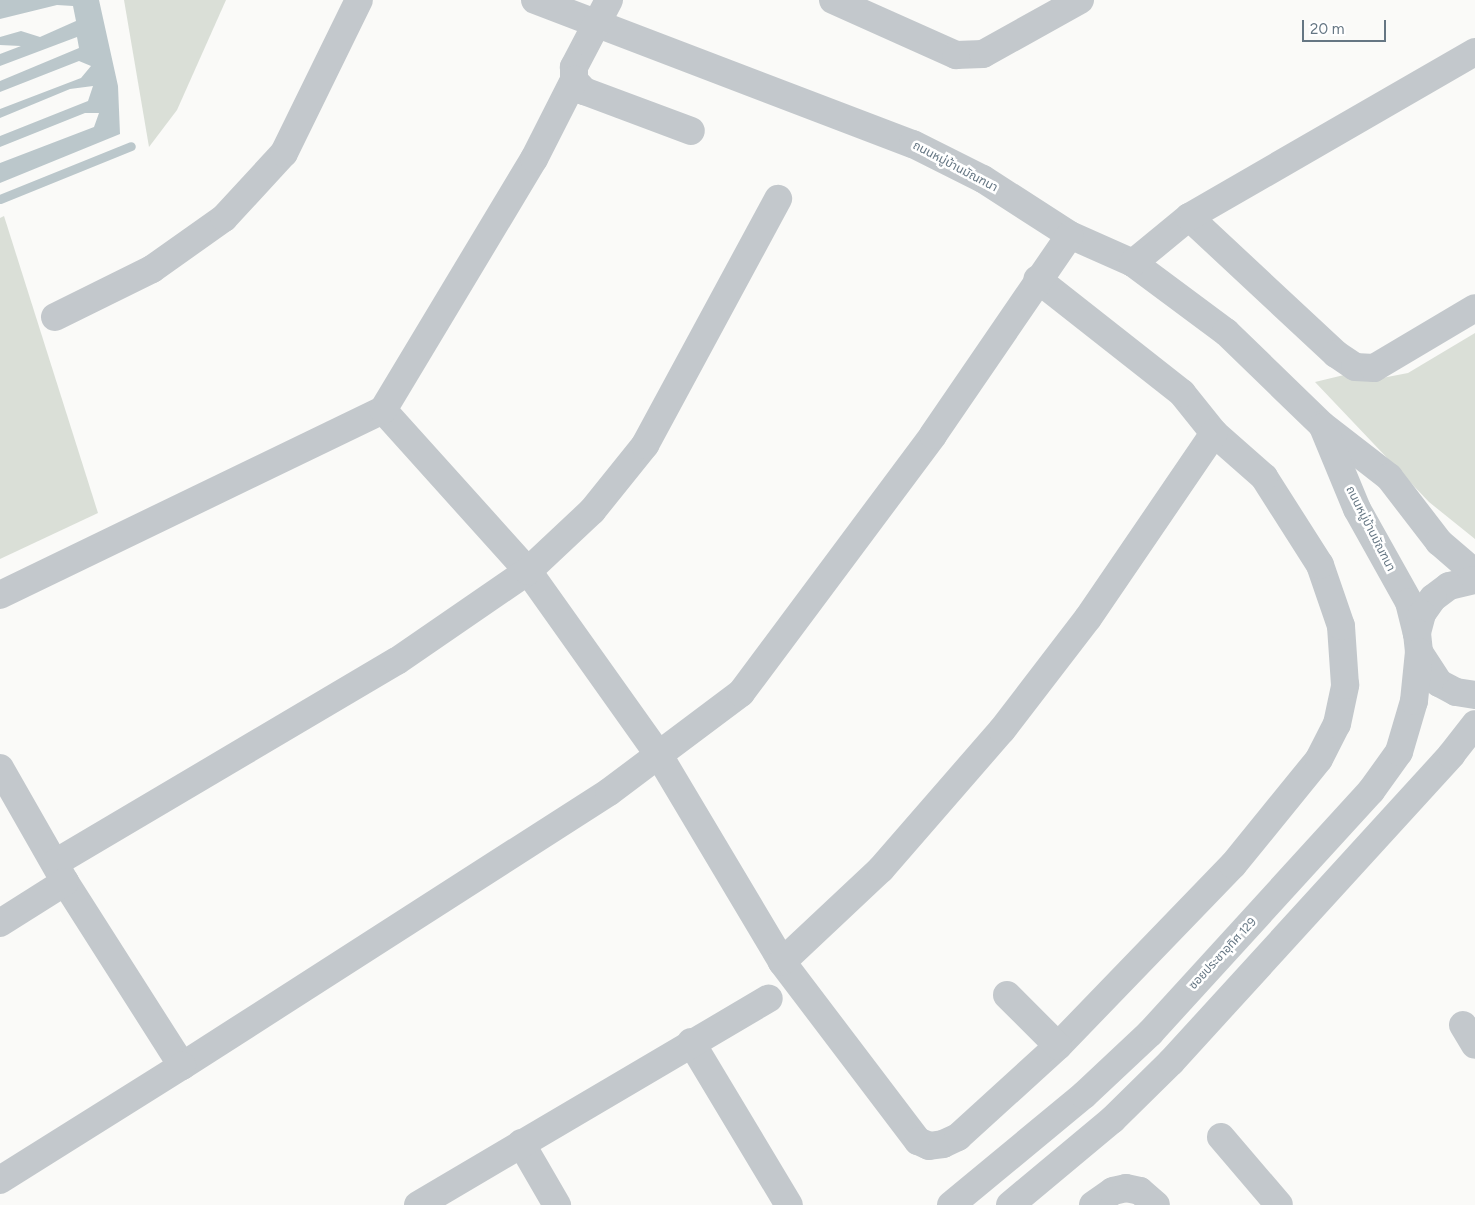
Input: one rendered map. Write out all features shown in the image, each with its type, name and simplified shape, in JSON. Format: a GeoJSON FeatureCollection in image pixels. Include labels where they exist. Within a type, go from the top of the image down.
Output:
{"type":"FeatureCollection","features":[{"type":"Feature","properties":{"kind":"street"},"geometry":{"type":"LineString","coordinates":[[55,317],[152,269],[224,218],[284,153],[359,0]]}},
{"type":"Feature","properties":{"kind":"street","name":"ถนนหมู่บ้านมัณฑนา"},"geometry":{"type":"LineString","coordinates":[[535,0],[603,11],[913,144],[983,179],[1070,235],[1133,263],[1226,332],[1322,425],[1389,477],[1440,542],[1475,573]]}},
{"type":"Feature","properties":{"kind":"street"},"geometry":{"type":"LineString","coordinates":[[833,0],[956,55],[983,54],[1080,0]]}},
{"type":"Feature","properties":{"kind":"street"},"geometry":{"type":"LineString","coordinates":[[0,595],[383,410],[534,159],[574,80],[574,67],[603,11]]}},
{"type":"Feature","properties":{"kind":"street"},"geometry":{"type":"LineString","coordinates":[[1133,263],[1189,216],[1475,52]]}},
{"type":"Feature","properties":{"kind":"street"},"geometry":{"type":"LineString","coordinates":[[574,80],[584,91],[691,132]]}},
{"type":"Feature","properties":{"kind":"street"},"geometry":{"type":"LineString","coordinates":[[0,923],[60,872],[397,661],[528,570],[592,511],[645,444],[778,199]]}},
{"type":"Feature","properties":{"kind":"street"},"geometry":{"type":"LineString","coordinates":[[1189,216],[1336,354],[1355,367],[1374,368],[1475,308]]}},
{"type":"Feature","properties":{"kind":"street"},"geometry":{"type":"LineString","coordinates":[[0,1180],[182,1066],[660,757],[741,693],[932,435],[1037,279],[1070,235]]}},
{"type":"Feature","properties":{"kind":"street"},"geometry":{"type":"LineString","coordinates":[[383,410],[528,570],[660,757],[782,962],[918,1141],[929,1146],[958,1137],[1058,1046],[1233,865],[1319,759],[1337,724],[1345,685],[1341,626],[1320,564],[1264,477],[1214,433],[1182,393],[1037,279]]}},
{"type":"Feature","properties":{"kind":"street","name":"ถนนหมู่บ้านมัณฑนา"},"geometry":{"type":"LineString","coordinates":[[1322,425],[1357,509],[1409,602],[1418,642]]}},
{"type":"Feature","properties":{"kind":"street"},"geometry":{"type":"LineString","coordinates":[[782,962],[881,869],[1002,730],[1088,618],[1214,433]]}},
{"type":"Feature","properties":{"kind":"street","name":"ซอยประชาอุทิศ 129"},"geometry":{"type":"LineString","coordinates":[[951,1205],[1055,1120],[1150,1032],[1370,791],[1399,752],[1414,701],[1422,614],[1433,598],[1449,586],[1475,580]]}},
{"type":"Feature","properties":{"kind":"street"},"geometry":{"type":"LineString","coordinates":[[1418,642],[1427,669],[1440,682],[1456,692],[1475,695]]}},
{"type":"Feature","properties":{"kind":"street"},"geometry":{"type":"LineString","coordinates":[[1010,1205],[1112,1120],[1171,1062],[1446,762],[1475,724]]}},
{"type":"Feature","properties":{"kind":"street"},"geometry":{"type":"LineString","coordinates":[[0,768],[60,872],[182,1066]]}},
{"type":"Feature","properties":{"kind":"street"},"geometry":{"type":"LineString","coordinates":[[1008,995],[1058,1046]]}},
{"type":"Feature","properties":{"kind":"street"},"geometry":{"type":"LineString","coordinates":[[418,1205],[521,1142],[769,998]]}},
{"type":"Feature","properties":{"kind":"street"},"geometry":{"type":"LineString","coordinates":[[691,1042],[789,1205]]}},
{"type":"Feature","properties":{"kind":"street"},"geometry":{"type":"LineString","coordinates":[[1221,1137],[1279,1205]]}},
{"type":"Feature","properties":{"kind":"street"},"geometry":{"type":"LineString","coordinates":[[521,1142],[557,1205]]}},
{"type":"Feature","properties":{"kind":"street"},"geometry":{"type":"LineString","coordinates":[[1093,1205],[1113,1191],[1126,1188],[1140,1191],[1156,1205]]}},
{"type":"Feature","properties":{"kind":"shaded area"},"geometry":{"type":"Polygon","coordinates":[[[0,0],[99,0],[118,86],[120,134],[0,183],[0,163],[94,127],[99,113],[85,113],[0,147],[0,136],[88,101],[93,86],[70,89],[0,118],[0,109],[81,78],[91,66],[79,61],[0,92],[0,81],[79,48],[77,37],[0,66],[0,54],[21,46],[0,45],[0,37],[21,31],[40,37],[76,21],[73,6],[57,5],[0,19],[0,0]]]}},
{"type":"Feature","properties":{"kind":"shaded area"},"geometry":{"type":"Polygon","coordinates":[[[124,0],[226,0],[177,110],[149,147],[124,0]]]}},
{"type":"Feature","properties":{"kind":"shaded area"},"geometry":{"type":"Polygon","coordinates":[[[4,216],[98,513],[0,559],[0,218],[4,216]]]}},
{"type":"Feature","properties":{"kind":"shaded area"},"geometry":{"type":"Polygon","coordinates":[[[1475,333],[1475,539],[1429,502],[1315,382],[1344,375],[1382,378],[1408,373],[1475,333]]]}},
{"type":"Feature","properties":{"kind":"waterway"},"geometry":{"type":"LineString","coordinates":[[0,199],[131,146]]}}]}
